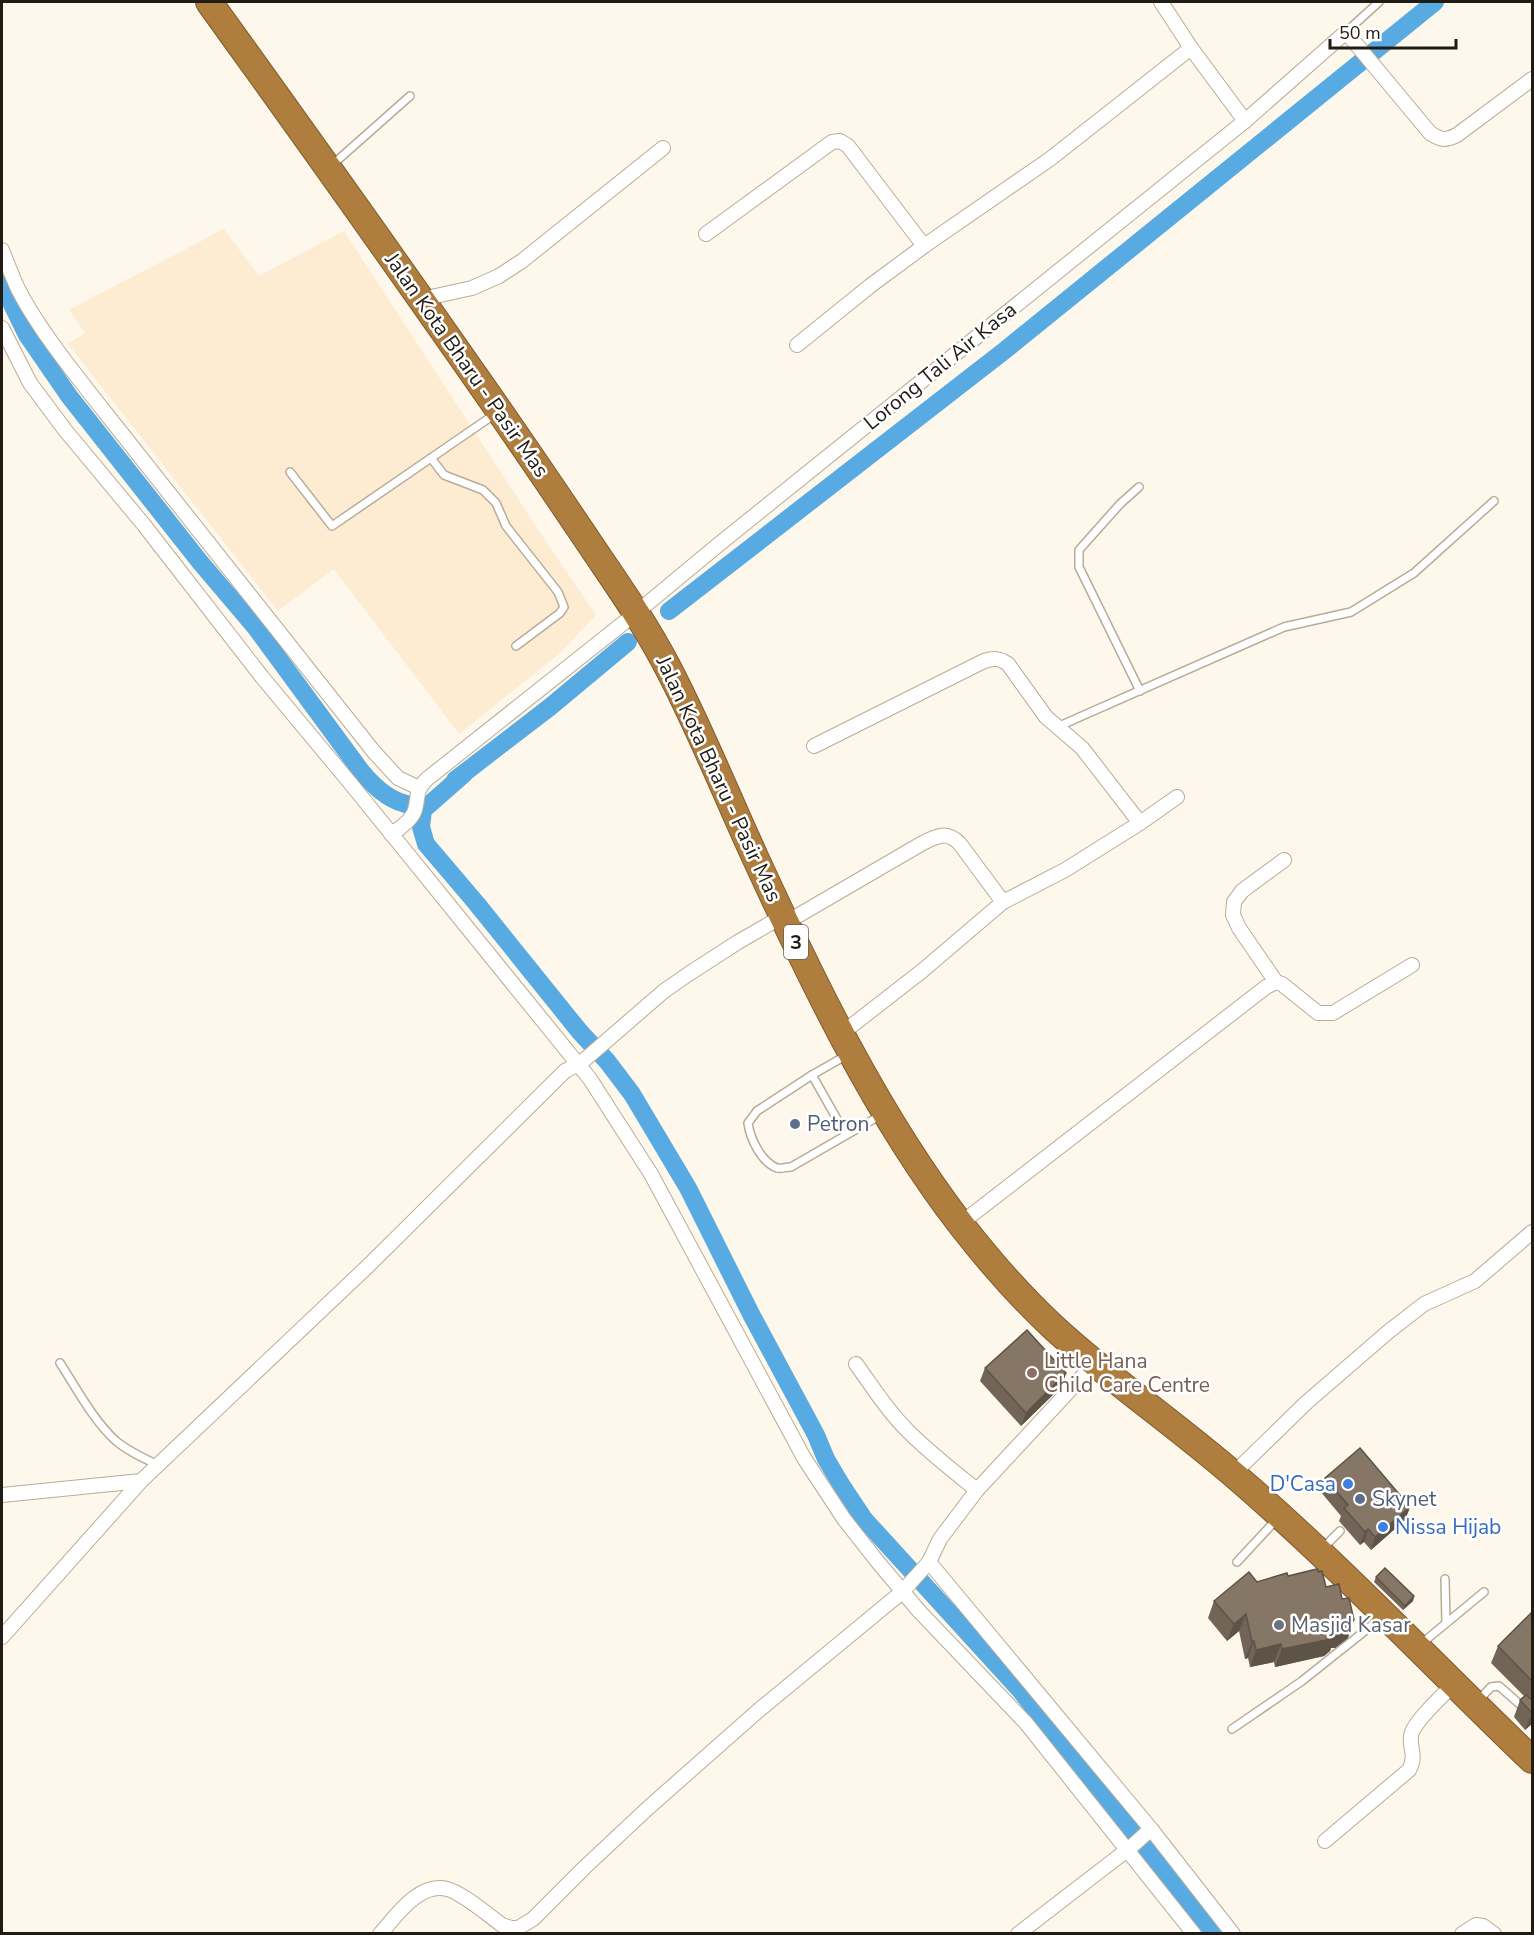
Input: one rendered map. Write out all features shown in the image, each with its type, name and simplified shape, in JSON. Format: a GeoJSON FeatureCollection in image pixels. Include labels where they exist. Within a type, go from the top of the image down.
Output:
{"type":"FeatureCollection","features":[{"type":"Feature","properties":{"kind":"highway","name":"Jalan Kota Bharu - Pasir Mas"},"geometry":{"type":"LineString","coordinates":[[209,2],[422,299],[636,613],[665,662],[690,712],[785,919],[846,1043],[925,1175],[960,1224],[1004,1278],[1052,1326],[1280,1515],[1533,1760]]}},
{"type":"Feature","properties":{"kind":"street"},"geometry":{"type":"LineString","coordinates":[[1161,2],[1191,48],[1245,121]]}},
{"type":"Feature","properties":{"kind":"street"},"geometry":{"type":"LineString","coordinates":[[1351,38],[1430,133],[1440,140],[1457,135],[1533,79]]}},
{"type":"Feature","properties":{"kind":"street","name":"Lorong Tali Air Kasa"},"geometry":{"type":"LineString","coordinates":[[419,788],[427,779],[636,613],[736,530],[1351,38]]}},
{"type":"Feature","properties":{"kind":"street"},"geometry":{"type":"LineString","coordinates":[[797,345],[924,246],[1050,159],[1191,48]]}},
{"type":"Feature","properties":{"kind":"street"},"geometry":{"type":"LineString","coordinates":[[706,234],[831,142],[840,141],[848,146],[924,246]]}},
{"type":"Feature","properties":{"kind":"street"},"geometry":{"type":"LineString","coordinates":[[422,299],[472,288],[499,276],[522,261],[663,148]]}},
{"type":"Feature","properties":{"kind":"street"},"geometry":{"type":"LineString","coordinates":[[2,250],[19,290],[65,360],[104,411],[374,752],[398,778],[419,788],[415,811],[395,832]]}},
{"type":"Feature","properties":{"kind":"street"},"geometry":{"type":"LineString","coordinates":[[2,328],[21,369],[95,468],[144,525],[262,677],[395,832],[582,1062],[651,1174],[727,1317],[824,1490],[877,1561],[906,1588],[1026,1723],[1129,1848],[1194,1934]]}},
{"type":"Feature","properties":{"kind":"street"},"geometry":{"type":"LineString","coordinates":[[814,746],[993,658],[1008,664],[1036,706],[1057,728],[1077,742],[1095,762],[1140,823]]}},
{"type":"Feature","properties":{"kind":"street"},"geometry":{"type":"LineString","coordinates":[[846,1043],[922,971],[1004,902],[1057,874],[1140,823],[1177,797]]}},
{"type":"Feature","properties":{"kind":"street"},"geometry":{"type":"LineString","coordinates":[[2,1637],[141,1481],[368,1266],[565,1071],[582,1062],[673,985],[738,942],[785,919],[934,837],[945,835],[953,837],[1004,902]]}},
{"type":"Feature","properties":{"kind":"street"},"geometry":{"type":"LineString","coordinates":[[1284,860],[1242,891],[1234,902],[1233,915],[1239,928],[1276,982],[1290,989],[1318,1013],[1333,1013],[1412,965]]}},
{"type":"Feature","properties":{"kind":"street"},"geometry":{"type":"LineString","coordinates":[[960,1224],[1266,987],[1276,982]]}},
{"type":"Feature","properties":{"kind":"street"},"geometry":{"type":"LineString","coordinates":[[1233,1474],[1307,1402],[1388,1332],[1424,1304],[1475,1281],[1533,1232]]}},
{"type":"Feature","properties":{"kind":"street"},"geometry":{"type":"LineString","coordinates":[[380,1934],[409,1902],[423,1892],[438,1888],[453,1891],[511,1928],[526,1925],[665,1793],[759,1710],[906,1588],[928,1565],[940,1539],[976,1490],[1095,1363]]}},
{"type":"Feature","properties":{"kind":"street"},"geometry":{"type":"LineString","coordinates":[[856,1364],[903,1427],[976,1490]]}},
{"type":"Feature","properties":{"kind":"street"},"geometry":{"type":"LineString","coordinates":[[2,1495],[141,1481]]}},
{"type":"Feature","properties":{"kind":"street"},"geometry":{"type":"LineString","coordinates":[[928,1565],[1233,1934]]}},
{"type":"Feature","properties":{"kind":"street"},"geometry":{"type":"LineString","coordinates":[[1325,1841],[1408,1770],[1413,1762],[1412,1732],[1419,1721],[1454,1684]]}},
{"type":"Feature","properties":{"kind":"street"},"geometry":{"type":"LineString","coordinates":[[1018,1934],[1149,1831]]}},
{"type":"Feature","properties":{"kind":"street"},"geometry":{"type":"LineString","coordinates":[[1462,1934],[1476,1925],[1483,1926],[1494,1934]]}},
{"type":"Feature","properties":{"kind":"lane"},"geometry":{"type":"LineString","coordinates":[[1351,38],[1379,2]]}},
{"type":"Feature","properties":{"kind":"lane"},"geometry":{"type":"LineString","coordinates":[[329,167],[410,96]]}},
{"type":"Feature","properties":{"kind":"lane"},"geometry":{"type":"LineString","coordinates":[[290,472],[332,526],[500,411]]}},
{"type":"Feature","properties":{"kind":"lane"},"geometry":{"type":"LineString","coordinates":[[431,458],[444,475],[483,490],[496,502],[506,526],[562,600],[564,607],[560,613],[516,646]]}},
{"type":"Feature","properties":{"kind":"lane"},"geometry":{"type":"LineString","coordinates":[[1139,487],[1120,504],[1079,550],[1079,567],[1140,691]]}},
{"type":"Feature","properties":{"kind":"lane"},"geometry":{"type":"LineString","coordinates":[[1057,728],[1284,627],[1352,612],[1414,573],[1494,501]]}},
{"type":"Feature","properties":{"kind":"lane"},"geometry":{"type":"LineString","coordinates":[[846,1043],[812,1075],[757,1111],[748,1123],[749,1134],[768,1162],[779,1169],[791,1167],[886,1113]]}},
{"type":"Feature","properties":{"kind":"lane"},"geometry":{"type":"LineString","coordinates":[[812,1075],[846,1135]]}},
{"type":"Feature","properties":{"kind":"lane"},"geometry":{"type":"LineString","coordinates":[[60,1363],[115,1440],[125,1448],[158,1465]]}},
{"type":"Feature","properties":{"kind":"lane"},"geometry":{"type":"LineString","coordinates":[[1237,1562],[1280,1515]]}},
{"type":"Feature","properties":{"kind":"lane"},"geometry":{"type":"LineString","coordinates":[[1319,1552],[1340,1530]]}},
{"type":"Feature","properties":{"kind":"lane"},"geometry":{"type":"LineString","coordinates":[[1445,1579],[1446,1623]]}},
{"type":"Feature","properties":{"kind":"lane"},"geometry":{"type":"LineString","coordinates":[[1417,1648],[1484,1592]]}},
{"type":"Feature","properties":{"kind":"lane"},"geometry":{"type":"LineString","coordinates":[[1232,1729],[1302,1681],[1383,1615]]}},
{"type":"Feature","properties":{"kind":"lane"},"geometry":{"type":"LineString","coordinates":[[1475,1704],[1491,1687],[1499,1686],[1533,1715]]}},
{"type":"Feature","properties":{"kind":"shaded area"},"geometry":{"type":"Polygon","coordinates":[[[224,229],[259,276],[344,231],[596,615],[559,654],[459,734],[334,569],[278,611],[68,344],[85,333],[69,310],[224,229]]]}},
{"type":"Feature","properties":{"kind":"building"},"geometry":{"type":"Polygon","coordinates":[[[1027,1330],[1066,1373],[1026,1413],[985,1368],[1027,1330]]]}},
{"type":"Feature","properties":{"kind":"building"},"geometry":{"type":"Polygon","coordinates":[[[1360,1448],[1410,1507],[1375,1537],[1368,1529],[1365,1532],[1344,1508],[1348,1505],[1325,1478],[1360,1448]]]}},
{"type":"Feature","properties":{"kind":"building"},"geometry":{"type":"Polygon","coordinates":[[[1385,1568],[1414,1596],[1405,1606],[1376,1577],[1385,1568]]]}},
{"type":"Feature","properties":{"kind":"building","name":"Masjid Kasar"},"geometry":{"type":"Polygon","coordinates":[[[1317,1569],[1318,1572],[1322,1571],[1326,1587],[1339,1584],[1342,1599],[1349,1598],[1354,1620],[1341,1631],[1336,1632],[1337,1634],[1331,1639],[1282,1649],[1281,1644],[1256,1650],[1246,1614],[1234,1624],[1214,1601],[1249,1572],[1257,1582],[1287,1573],[1288,1576],[1317,1569]]]}},
{"type":"Feature","properties":{"kind":"building"},"geometry":{"type":"Polygon","coordinates":[[[1533,1611],[1533,1682],[1498,1646],[1533,1611]]]}},
{"type":"Feature","properties":{"kind":"building"},"geometry":{"type":"Polygon","coordinates":[[[1526,1695],[1533,1701],[1532,1713],[1520,1700],[1526,1695]]]}},
{"type":"Feature","properties":{"kind":"waterway"},"geometry":{"type":"LineString","coordinates":[[669,611],[1004,351],[1435,2]]}},
{"type":"Feature","properties":{"kind":"waterway"},"geometry":{"type":"LineString","coordinates":[[2,284],[27,335],[69,396],[200,562],[256,628],[361,771],[383,793],[396,801],[411,805]]}},
{"type":"Feature","properties":{"kind":"waterway"},"geometry":{"type":"LineString","coordinates":[[455,780],[550,707],[628,642]]}},
{"type":"Feature","properties":{"kind":"waterway"},"geometry":{"type":"LineString","coordinates":[[464,774],[423,810],[421,827],[426,844],[632,1094],[688,1188],[752,1316],[816,1435],[826,1459],[864,1519],[1020,1690],[1215,1934]]}},
{"type":"Feature","properties":{"kind":"place","name":"Petron"},"geometry":{"type":"Point","coordinates":[795,1124]}},
{"type":"Feature","properties":{"kind":"place","name":"Little Hana Child Care Centre"},"geometry":{"type":"Point","coordinates":[1032,1373]}},
{"type":"Feature","properties":{"kind":"place","name":"D'Casa"},"geometry":{"type":"Point","coordinates":[1348,1484]}},
{"type":"Feature","properties":{"kind":"place","name":"Skynet"},"geometry":{"type":"Point","coordinates":[1360,1499]}},
{"type":"Feature","properties":{"kind":"place","name":"Nissa Hijab"},"geometry":{"type":"Point","coordinates":[1383,1527]}},
{"type":"Feature","properties":{"kind":"place","name":"Masjid Kasar"},"geometry":{"type":"Point","coordinates":[1279,1625]}}]}
